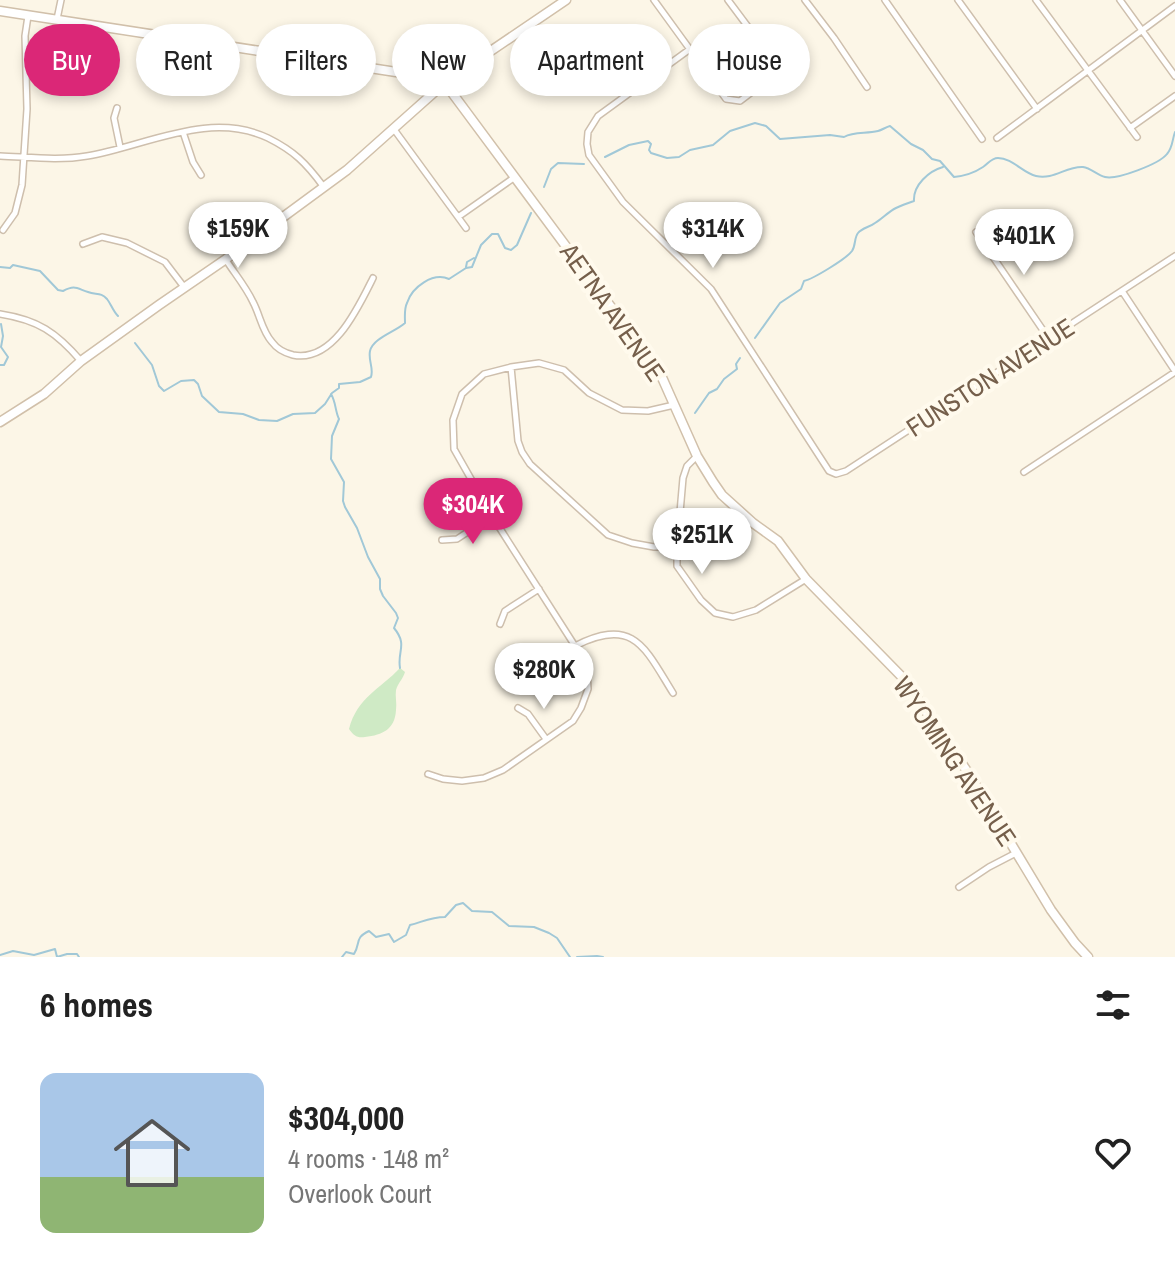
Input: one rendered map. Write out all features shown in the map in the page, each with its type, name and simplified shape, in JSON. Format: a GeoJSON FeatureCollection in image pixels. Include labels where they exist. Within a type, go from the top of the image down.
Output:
{"type":"FeatureCollection","features":[{"type":"Feature","properties":{"kind":"street"},"geometry":{"type":"LineString","coordinates":[[57,19],[61,0]]}},
{"type":"Feature","properties":{"kind":"street"},"geometry":{"type":"LineString","coordinates":[[494,49],[566,0]]}},
{"type":"Feature","properties":{"kind":"street"},"geometry":{"type":"LineString","coordinates":[[654,0],[688,46]]}},
{"type":"Feature","properties":{"kind":"street"},"geometry":{"type":"LineString","coordinates":[[728,0],[746,24]]}},
{"type":"Feature","properties":{"kind":"street"},"geometry":{"type":"LineString","coordinates":[[805,0],[867,87]]}},
{"type":"Feature","properties":{"kind":"street"},"geometry":{"type":"LineString","coordinates":[[886,0],[982,139]]}},
{"type":"Feature","properties":{"kind":"street"},"geometry":{"type":"LineString","coordinates":[[958,0],[1037,109]]}},
{"type":"Feature","properties":{"kind":"street"},"geometry":{"type":"LineString","coordinates":[[1036,0],[1137,137]]}},
{"type":"Feature","properties":{"kind":"street"},"geometry":{"type":"LineString","coordinates":[[1120,0],[1175,76]]}},
{"type":"Feature","properties":{"kind":"street"},"geometry":{"type":"LineString","coordinates":[[997,138],[1175,6]]}},
{"type":"Feature","properties":{"kind":"street"},"geometry":{"type":"LineString","coordinates":[[0,11],[392,71]]}},
{"type":"Feature","properties":{"kind":"street"},"geometry":{"type":"LineString","coordinates":[[3,230],[15,213],[22,185],[28,15]]}},
{"type":"Feature","properties":{"kind":"street","name":"FUNSTON AVENUE"},"geometry":{"type":"LineString","coordinates":[[688,50],[598,116],[588,132],[589,155],[623,202],[711,289],[829,471],[836,474],[846,471],[1175,256]]}},
{"type":"Feature","properties":{"kind":"street"},"geometry":{"type":"LineString","coordinates":[[0,422],[44,394],[81,361],[347,170],[430,96]]}},
{"type":"Feature","properties":{"kind":"street","name":"AETNA AVENUE"},"geometry":{"type":"LineString","coordinates":[[455,96],[660,373],[697,456],[722,495],[778,541],[806,579]]}},
{"type":"Feature","properties":{"kind":"street"},"geometry":{"type":"LineString","coordinates":[[724,96],[740,101],[747,96]]}},
{"type":"Feature","properties":{"kind":"street"},"geometry":{"type":"LineString","coordinates":[[1130,128],[1175,96]]}},
{"type":"Feature","properties":{"kind":"street"},"geometry":{"type":"LineString","coordinates":[[117,108],[114,118],[120,147]]}},
{"type":"Feature","properties":{"kind":"street"},"geometry":{"type":"LineString","coordinates":[[0,156],[87,156],[183,132],[216,126],[236,127],[289,148],[323,186]]}},
{"type":"Feature","properties":{"kind":"street"},"geometry":{"type":"LineString","coordinates":[[393,128],[466,228]]}},
{"type":"Feature","properties":{"kind":"street"},"geometry":{"type":"LineString","coordinates":[[183,132],[201,175]]}},
{"type":"Feature","properties":{"kind":"street"},"geometry":{"type":"LineString","coordinates":[[458,217],[516,177]]}},
{"type":"Feature","properties":{"kind":"street"},"geometry":{"type":"LineString","coordinates":[[976,232],[1049,339]]}},
{"type":"Feature","properties":{"kind":"street"},"geometry":{"type":"LineString","coordinates":[[83,244],[102,237],[127,243],[165,262],[184,287]]}},
{"type":"Feature","properties":{"kind":"street"},"geometry":{"type":"LineString","coordinates":[[226,259],[252,300],[273,343],[297,356],[319,353],[333,342],[361,302],[373,278]]}},
{"type":"Feature","properties":{"kind":"street"},"geometry":{"type":"LineString","coordinates":[[1024,472],[1175,372],[1122,291]]}},
{"type":"Feature","properties":{"kind":"street"},"geometry":{"type":"LineString","coordinates":[[0,314],[25,318],[55,334],[81,361]]}},
{"type":"Feature","properties":{"kind":"street"},"geometry":{"type":"LineString","coordinates":[[428,774],[462,781],[484,778],[503,770],[573,721],[588,689],[587,671],[575,646],[492,516],[454,449],[453,420],[462,394],[484,374],[539,363],[564,370],[589,393],[622,410],[648,411],[675,405]]}},
{"type":"Feature","properties":{"kind":"street"},"geometry":{"type":"LineString","coordinates":[[511,367],[518,441],[530,464],[608,535],[654,547],[677,547]]}},
{"type":"Feature","properties":{"kind":"street"},"geometry":{"type":"LineString","coordinates":[[697,456],[687,466],[683,478],[677,566],[701,600],[715,613],[733,617],[756,610],[806,579]]}},
{"type":"Feature","properties":{"kind":"street"},"geometry":{"type":"LineString","coordinates":[[442,540],[457,539],[492,516]]}},
{"type":"Feature","properties":{"kind":"street","name":"WYOMING AVENUE"},"geometry":{"type":"LineString","coordinates":[[806,579],[903,678],[969,774],[1051,910],[1088,957]]}},
{"type":"Feature","properties":{"kind":"street"},"geometry":{"type":"LineString","coordinates":[[500,624],[505,611],[539,589]]}},
{"type":"Feature","properties":{"kind":"street"},"geometry":{"type":"LineString","coordinates":[[575,646],[592,637],[617,633],[636,641],[645,648],[673,693]]}},
{"type":"Feature","properties":{"kind":"street"},"geometry":{"type":"LineString","coordinates":[[518,708],[528,714],[546,739]]}},
{"type":"Feature","properties":{"kind":"street"},"geometry":{"type":"LineString","coordinates":[[959,887],[1017,853]]}},
{"type":"Feature","properties":{"kind":"green space"},"geometry":{"type":"Polygon","coordinates":[[[400,668],[405,672],[396,690],[393,722],[382,733],[360,737],[354,735],[349,729],[358,709],[400,668]]]}},
{"type":"Feature","properties":{"kind":"waterway"},"geometry":{"type":"LineString","coordinates":[[605,157],[629,145],[648,141],[651,153],[667,158],[679,157],[690,150],[713,145],[730,131],[755,123],[766,126],[780,139],[830,135],[844,137],[890,126],[932,159],[940,161],[954,177],[973,173],[998,158],[1008,160],[1036,176],[1049,176],[1083,167],[1111,177],[1138,170],[1163,158],[1170,149],[1175,132]]}},
{"type":"Feature","properties":{"kind":"waterway"},"geometry":{"type":"LineString","coordinates":[[544,187],[551,169],[558,163],[584,164]]}},
{"type":"Feature","properties":{"kind":"waterway"},"geometry":{"type":"LineString","coordinates":[[755,338],[780,303],[801,289],[804,281],[849,255],[860,231],[896,208],[914,201],[916,190],[923,180],[943,167]]}},
{"type":"Feature","properties":{"kind":"waterway"},"geometry":{"type":"LineString","coordinates":[[135,343],[152,365],[159,386],[164,391],[181,381],[194,380],[202,396],[219,412],[277,421],[293,414],[315,413],[339,388],[339,384],[360,382],[371,377],[372,346],[405,323],[406,305],[418,287],[430,279],[449,279],[472,267],[481,245],[492,234],[498,234],[505,248],[511,250],[517,245],[531,213]]}},
{"type":"Feature","properties":{"kind":"waterway"},"geometry":{"type":"LineString","coordinates":[[466,267],[467,262],[474,258]]}},
{"type":"Feature","properties":{"kind":"waterway"},"geometry":{"type":"LineString","coordinates":[[0,267],[10,268],[13,265],[40,271],[58,290],[76,288],[103,295],[118,316]]}},
{"type":"Feature","properties":{"kind":"waterway"},"geometry":{"type":"LineString","coordinates":[[0,365],[4,365],[8,357],[1,347],[1,324]]}},
{"type":"Feature","properties":{"kind":"waterway"},"geometry":{"type":"LineString","coordinates":[[695,413],[709,393],[737,369],[740,358]]}},
{"type":"Feature","properties":{"kind":"waterway"},"geometry":{"type":"LineString","coordinates":[[331,394],[339,419],[332,436],[331,459],[344,482],[345,507],[380,579],[383,596],[398,618],[394,628],[401,644],[400,668]]}},
{"type":"Feature","properties":{"kind":"waterway"},"geometry":{"type":"LineString","coordinates":[[342,957],[346,952],[354,954],[360,938],[369,931],[376,937],[389,934],[394,942],[406,935],[410,925],[445,917],[456,905],[463,903],[472,911],[492,912],[509,926],[534,927],[549,933],[557,938],[570,957]]}},
{"type":"Feature","properties":{"kind":"waterway"},"geometry":{"type":"LineString","coordinates":[[0,955],[13,951],[34,955],[55,949],[57,957],[67,954],[77,954],[79,957]]}},
{"type":"Feature","properties":{"kind":"waterway"},"geometry":{"type":"LineString","coordinates":[[577,957],[603,957]]}}]}
